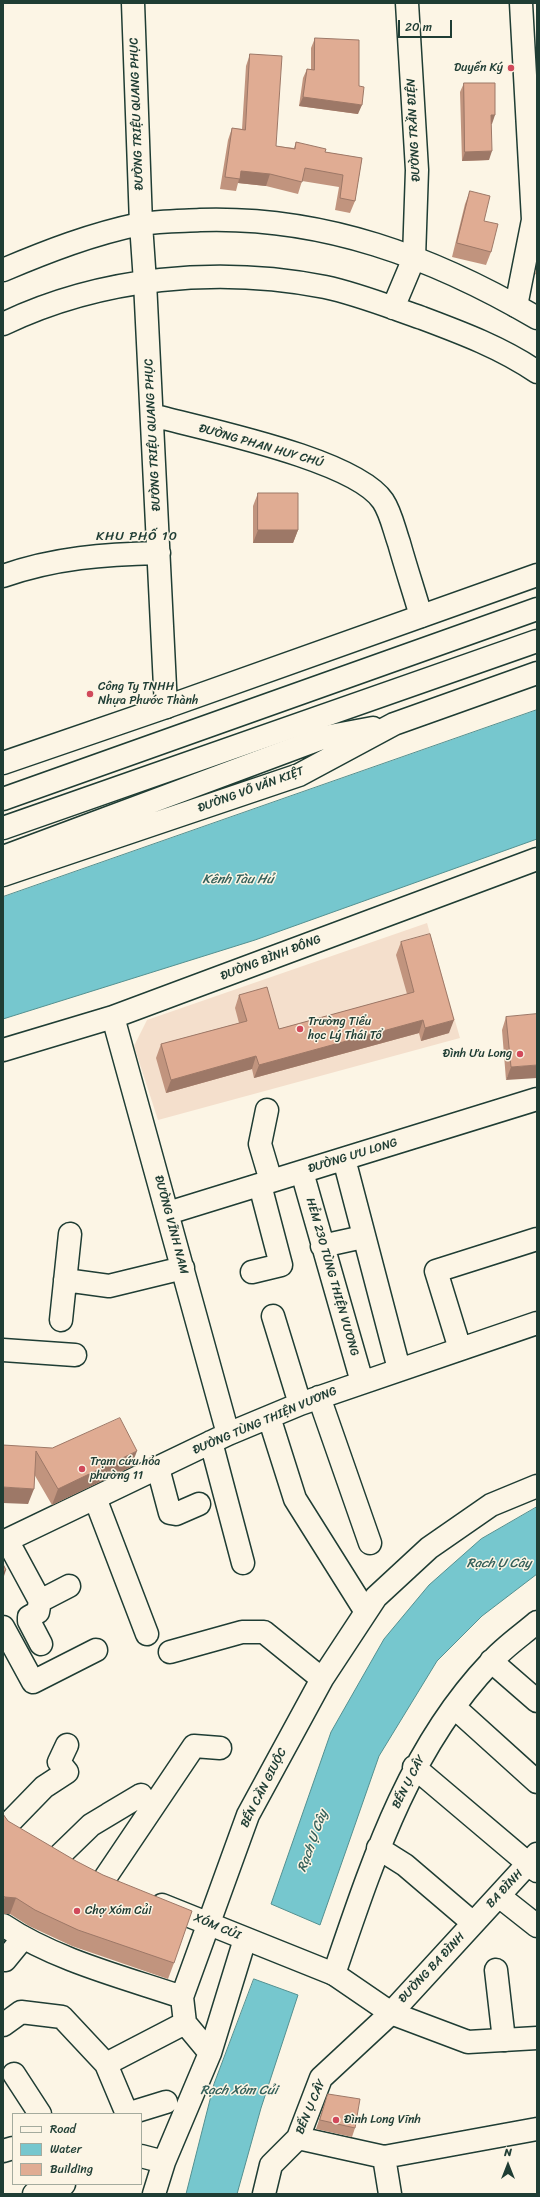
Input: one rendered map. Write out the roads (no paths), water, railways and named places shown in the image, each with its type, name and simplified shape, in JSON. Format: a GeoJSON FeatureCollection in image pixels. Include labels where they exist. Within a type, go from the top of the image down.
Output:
{"type":"FeatureCollection","features":[{"type":"Feature","properties":{"kind":"main road","name":"ĐƯỜNG TRIỆU QUANG PHỤC"},"geometry":{"type":"LineString","coordinates":[[133,3],[141,224],[166,707]]}},
{"type":"Feature","properties":{"kind":"main road","name":"ĐƯỜNG TRẦN ĐIỆN"},"geometry":{"type":"LineString","coordinates":[[407,3],[417,170],[414,258]]}},
{"type":"Feature","properties":{"kind":"main road"},"geometry":{"type":"LineString","coordinates":[[516,306],[533,220],[521,3]]}},
{"type":"Feature","properties":{"kind":"main road"},"geometry":{"type":"LineString","coordinates":[[3,270],[60,246],[141,224],[218,220],[267,221],[313,227],[360,238],[449,272],[537,318]]}},
{"type":"Feature","properties":{"kind":"main road"},"geometry":{"type":"LineString","coordinates":[[393,308],[414,258]]}},
{"type":"Feature","properties":{"kind":"main road"},"geometry":{"type":"LineString","coordinates":[[3,324],[58,301],[116,286],[145,282],[226,278],[278,280],[326,288],[393,308],[493,346],[537,372]]}},
{"type":"Feature","properties":{"kind":"main road","name":"ĐƯỜNG PHAN HUY CHÚ"},"geometry":{"type":"LineString","coordinates":[[152,416],[310,458],[342,472],[379,495],[390,514],[422,616]]}},
{"type":"Feature","properties":{"kind":"main road"},"geometry":{"type":"LineString","coordinates":[[3,576],[56,560],[98,555],[159,552]]}},
{"type":"Feature","properties":{"kind":"main road"},"geometry":{"type":"LineString","coordinates":[[3,763],[166,707],[537,575]]}},
{"type":"Feature","properties":{"kind":"main road"},"geometry":{"type":"LineString","coordinates":[[3,799],[537,609]]}},
{"type":"Feature","properties":{"kind":"main road"},"geometry":{"type":"LineString","coordinates":[[3,828],[537,641]]}},
{"type":"Feature","properties":{"kind":"main road","name":"ĐƯỜNG VÕ VĂN KIỆT"},"geometry":{"type":"LineString","coordinates":[[3,875],[299,775],[394,724],[537,674]]}},
{"type":"Feature","properties":{"kind":"main road"},"geometry":{"type":"LineString","coordinates":[[3,857],[325,737],[394,724]]}},
{"type":"Feature","properties":{"kind":"main road","name":"ĐƯỜNG BÌNH ĐÔNG"},"geometry":{"type":"LineString","coordinates":[[3,1050],[113,1017],[537,859]]}},
{"type":"Feature","properties":{"kind":"main road","name":"ĐƯỜNG VĨNH NAM"},"geometry":{"type":"LineString","coordinates":[[113,1017],[183,1268],[219,1438],[243,1563]]}},
{"type":"Feature","properties":{"kind":"main road","name":"ĐƯỜNG ƯU LONG"},"geometry":{"type":"LineString","coordinates":[[168,1213],[537,1100]]}},
{"type":"Feature","properties":{"kind":"main road"},"geometry":{"type":"LineString","coordinates":[[252,1272],[281,1265],[265,1183],[260,1144],[267,1110]]}},
{"type":"Feature","properties":{"kind":"main road"},"geometry":{"type":"LineString","coordinates":[[344,1159],[363,1237],[399,1370]]}},
{"type":"Feature","properties":{"kind":"main road","name":"HẺM 230 TÙNG THIỆN VƯƠNG"},"geometry":{"type":"LineString","coordinates":[[302,1172],[362,1382]]}},
{"type":"Feature","properties":{"kind":"main road"},"geometry":{"type":"LineString","coordinates":[[62,1320],[70,1234]]}},
{"type":"Feature","properties":{"kind":"main road"},"geometry":{"type":"LineString","coordinates":[[322,1246],[363,1237]]}},
{"type":"Feature","properties":{"kind":"main road"},"geometry":{"type":"LineString","coordinates":[[460,1349],[436,1270],[537,1239]]}},
{"type":"Feature","properties":{"kind":"main road"},"geometry":{"type":"LineString","coordinates":[[65,1280],[109,1286],[183,1268]]}},
{"type":"Feature","properties":{"kind":"main road"},"geometry":{"type":"LineString","coordinates":[[273,1316],[370,1542]]}},
{"type":"Feature","properties":{"kind":"main road","name":"ĐƯỜNG TÙNG THIỆN VƯƠNG"},"geometry":{"type":"LineString","coordinates":[[5,1541],[219,1438],[269,1417],[362,1382],[537,1323]]}},
{"type":"Feature","properties":{"kind":"main road"},"geometry":{"type":"LineString","coordinates":[[3,1350],[75,1355]]}},
{"type":"Feature","properties":{"kind":"main road"},"geometry":{"type":"LineString","coordinates":[[269,1417],[295,1499],[366,1612]]}},
{"type":"Feature","properties":{"kind":"main road"},"geometry":{"type":"LineString","coordinates":[[158,1468],[170,1513],[176,1514],[199,1504]]}},
{"type":"Feature","properties":{"kind":"main road","name":"BẾN CẦN GIUỘC"},"geometry":{"type":"LineString","coordinates":[[182,1997],[248,1815],[322,1679],[376,1596],[429,1548],[492,1505],[537,1486]]}},
{"type":"Feature","properties":{"kind":"main road"},"geometry":{"type":"LineString","coordinates":[[95,1498],[148,1634]]}},
{"type":"Feature","properties":{"kind":"main road"},"geometry":{"type":"LineString","coordinates":[[5,1541],[40,1601],[38,1612],[29,1617],[29,1621],[41,1644]]}},
{"type":"Feature","properties":{"kind":"main road"},"geometry":{"type":"LineString","coordinates":[[40,1601],[69,1586]]}},
{"type":"Feature","properties":{"kind":"main road","name":"BẾN Ụ CÂY"},"geometry":{"type":"LineString","coordinates":[[334,1974],[378,1848],[414,1767],[454,1707],[491,1661],[537,1622]]}},
{"type":"Feature","properties":{"kind":"main road"},"geometry":{"type":"LineString","coordinates":[[3,1627],[33,1682],[96,1650]]}},
{"type":"Feature","properties":{"kind":"main road"},"geometry":{"type":"LineString","coordinates":[[170,1652],[242,1632],[271,1627],[322,1679]]}},
{"type":"Feature","properties":{"kind":"main road"},"geometry":{"type":"LineString","coordinates":[[491,1661],[537,1700]]}},
{"type":"Feature","properties":{"kind":"main road"},"geometry":{"type":"LineString","coordinates":[[454,1707],[537,1782]]}},
{"type":"Feature","properties":{"kind":"main road"},"geometry":{"type":"LineString","coordinates":[[67,1745],[59,1762],[67,1772],[44,1787],[6,1820],[58,1857],[103,1881],[124,1890]]}},
{"type":"Feature","properties":{"kind":"main road"},"geometry":{"type":"LineString","coordinates":[[103,1881],[194,1746],[220,1748]]}},
{"type":"Feature","properties":{"kind":"main road"},"geometry":{"type":"LineString","coordinates":[[414,1767],[534,1864]]}},
{"type":"Feature","properties":{"kind":"main road"},"geometry":{"type":"LineString","coordinates":[[58,1857],[91,1825],[109,1814]]}},
{"type":"Feature","properties":{"kind":"main road"},"geometry":{"type":"LineString","coordinates":[[378,1848],[405,1865],[473,1923]]}},
{"type":"Feature","properties":{"kind":"main road","name":"BA ĐÌNH"},"geometry":{"type":"LineString","coordinates":[[473,1923],[499,1896],[534,1864]]}},
{"type":"Feature","properties":{"kind":"main road"},"geometry":{"type":"LineString","coordinates":[[499,1896],[537,1926]]}},
{"type":"Feature","properties":{"kind":"main road","name":"XÓM CỦI"},"geometry":{"type":"LineString","coordinates":[[146,1898],[334,1974],[391,2013],[468,2042],[537,2038]]}},
{"type":"Feature","properties":{"kind":"main road","name":"ĐƯỜNG BA ĐÌNH"},"geometry":{"type":"LineString","coordinates":[[391,2013],[473,1923]]}},
{"type":"Feature","properties":{"kind":"main road"},"geometry":{"type":"LineString","coordinates":[[3,1925],[23,1938],[56,1953],[182,1997],[185,2023],[210,2053]]}},
{"type":"Feature","properties":{"kind":"main road"},"geometry":{"type":"LineString","coordinates":[[5,1960],[23,1938]]}},
{"type":"Feature","properties":{"kind":"main road"},"geometry":{"type":"LineString","coordinates":[[154,2194],[164,2162],[210,2053],[252,1941]]}},
{"type":"Feature","properties":{"kind":"main road"},"geometry":{"type":"LineString","coordinates":[[496,1970],[504,2040]]}},
{"type":"Feature","properties":{"kind":"main road"},"geometry":{"type":"LineString","coordinates":[[3,2025],[21,2012],[62,2017],[106,2064],[127,2113]]}},
{"type":"Feature","properties":{"kind":"main road","name":"BẾN Ụ CÂY"},"geometry":{"type":"LineString","coordinates":[[264,2194],[271,2165],[298,2138],[321,2078],[391,2013]]}},
{"type":"Feature","properties":{"kind":"main road"},"geometry":{"type":"LineString","coordinates":[[106,2064],[185,2023]]}},
{"type":"Feature","properties":{"kind":"main road"},"geometry":{"type":"LineString","coordinates":[[14,2074],[39,2113]]}},
{"type":"Feature","properties":{"kind":"main road"},"geometry":{"type":"LineString","coordinates":[[130,2113],[166,2102]]}},
{"type":"Feature","properties":{"kind":"main road"},"geometry":{"type":"LineString","coordinates":[[298,2138],[384,2157],[537,2129]]}},
{"type":"Feature","properties":{"kind":"main road"},"geometry":{"type":"LineString","coordinates":[[142,2156],[164,2162]]}},
{"type":"Feature","properties":{"kind":"main road"},"geometry":{"type":"LineString","coordinates":[[384,2157],[390,2194]]}},
{"type":"Feature","properties":{"kind":"main road"},"geometry":{"type":"LineString","coordinates":[[34,2194],[61,2185]]}},
{"type":"Feature","properties":{"kind":"water","name":"Kênh Tàu Hủ"},"geometry":{"type":"Polygon","coordinates":[[[537,710],[537,839],[255,940],[3,1019],[3,897],[537,710]]]}},
{"type":"Feature","properties":{"kind":"water","name":"Rạch Ụ Cây"},"geometry":{"type":"Polygon","coordinates":[[[537,1507],[537,1574],[482,1616],[437,1661],[379,1756],[320,1925],[271,1904],[331,1732],[384,1639],[429,1585],[481,1539],[537,1507]]]}},
{"type":"Feature","properties":{"kind":"water","name":"Rạch Xóm Củi"},"geometry":{"type":"Polygon","coordinates":[[[254,1979],[298,1995],[261,2108],[237,2194],[186,2194],[214,2084],[254,1979]]]}},
{"type":"Feature","properties":{"kind":"place","name":"Duyến Ký"},"geometry":{"type":"Point","coordinates":[511,68]}},
{"type":"Feature","properties":{"kind":"place","name":"Công Ty TNHH Nhựa Phước Thành"},"geometry":{"type":"Point","coordinates":[90,694]}},
{"type":"Feature","properties":{"kind":"place","name":"Trường Tiểu học Lý Thái Tổ"},"geometry":{"type":"Point","coordinates":[300,1029]}},
{"type":"Feature","properties":{"kind":"place","name":"Đình Ưu Long"},"geometry":{"type":"Point","coordinates":[520,1054]}},
{"type":"Feature","properties":{"kind":"place","name":"Trạm cứu hỏa phường 11"},"geometry":{"type":"Point","coordinates":[82,1469]}},
{"type":"Feature","properties":{"kind":"place","name":"Chợ Xóm Củi"},"geometry":{"type":"Point","coordinates":[77,1911]}},
{"type":"Feature","properties":{"kind":"place","name":"Đình Long Vĩnh"},"geometry":{"type":"Point","coordinates":[336,2120]}},
{"type":"Feature","properties":{"kind":"district","name":"KHU PHỐ 10"},"geometry":{"type":"Point","coordinates":[137,537]}}]}
